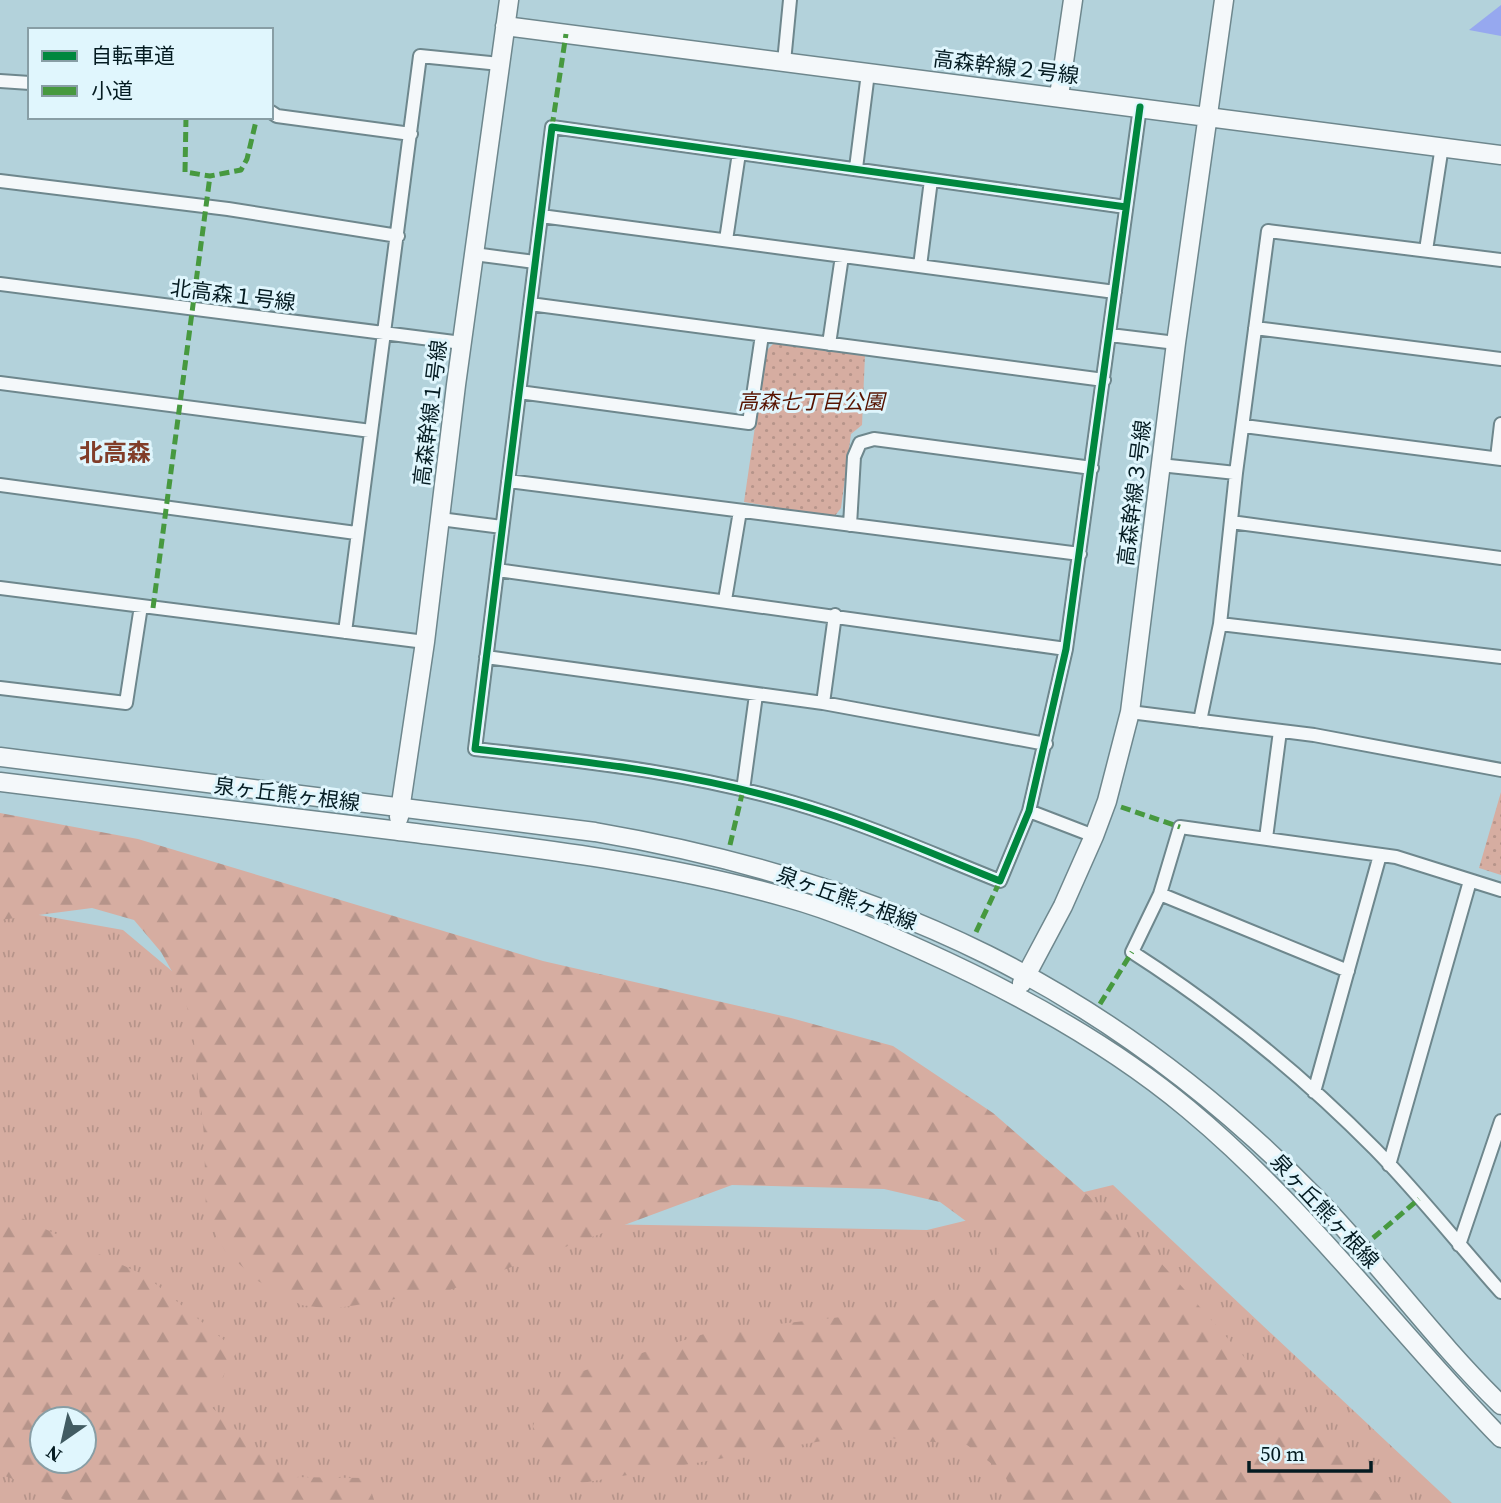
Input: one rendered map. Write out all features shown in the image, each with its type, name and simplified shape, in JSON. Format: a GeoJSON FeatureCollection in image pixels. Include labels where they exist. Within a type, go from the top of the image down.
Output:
{"type":"FeatureCollection","features":[{"type":"Feature","properties":{"kind":"main road","name":"高森幹線１号線"},"geometry":{"type":"LineString","coordinates":[[397,831],[425,642],[462,342],[509,0]]}},
{"type":"Feature","properties":{"kind":"main road"},"geometry":{"type":"LineString","coordinates":[[1059,96],[1073,0]]}},
{"type":"Feature","properties":{"kind":"main road","name":"高森幹線３号線"},"geometry":{"type":"LineString","coordinates":[[1015,995],[1094,836],[1107,801],[1130,712],[1176,343],[1224,0]]}},
{"type":"Feature","properties":{"kind":"main road","name":"高森幹線２号線"},"geometry":{"type":"LineString","coordinates":[[505,26],[1501,155]]}},
{"type":"Feature","properties":{"kind":"main road","name":"泉ヶ丘熊ヶ根線"},"geometry":{"type":"LineString","coordinates":[[0,757],[595,832],[726,858],[897,913],[1027,974],[1125,1034],[1213,1103],[1318,1200],[1501,1405]]}},
{"type":"Feature","properties":{"kind":"main road","name":"泉ヶ丘熊ヶ根線"},"geometry":{"type":"LineString","coordinates":[[0,782],[620,861],[792,899],[899,939],[1015,995],[1139,1073],[1185,1106],[1263,1175],[1501,1437]]}},
{"type":"Feature","properties":{"kind":"street"},"geometry":{"type":"LineString","coordinates":[[784,62],[790,0]]}},
{"type":"Feature","properties":{"kind":"street"},"geometry":{"type":"LineString","coordinates":[[345,632],[421,56],[500,64]]}},
{"type":"Feature","properties":{"kind":"street"},"geometry":{"type":"LineString","coordinates":[[856,168],[868,73]]}},
{"type":"Feature","properties":{"kind":"street"},"geometry":{"type":"LineString","coordinates":[[0,81],[28,83]]}},
{"type":"Feature","properties":{"kind":"street"},"geometry":{"type":"LineString","coordinates":[[1126,207],[552,127],[475,749],[613,764],[743,790],[827,813],[1000,881],[1029,811],[1066,649],[1140,107]]}},
{"type":"Feature","properties":{"kind":"street"},"geometry":{"type":"LineString","coordinates":[[273,114],[277,117],[411,134]]}},
{"type":"Feature","properties":{"kind":"street"},"geometry":{"type":"LineString","coordinates":[[1426,250],[1442,146]]}},
{"type":"Feature","properties":{"kind":"street"},"geometry":{"type":"LineString","coordinates":[[726,240],[739,153]]}},
{"type":"Feature","properties":{"kind":"street"},"geometry":{"type":"LineString","coordinates":[[920,266],[931,180]]}},
{"type":"Feature","properties":{"kind":"street"},"geometry":{"type":"LineString","coordinates":[[0,181],[228,209],[398,236]]}},
{"type":"Feature","properties":{"kind":"street"},"geometry":{"type":"LineString","coordinates":[[541,216],[1115,292]]}},
{"type":"Feature","properties":{"kind":"street"},"geometry":{"type":"LineString","coordinates":[[1200,721],[1220,624],[1236,473],[1268,231],[1501,260]]}},
{"type":"Feature","properties":{"kind":"street"},"geometry":{"type":"LineString","coordinates":[[474,254],[536,262]]}},
{"type":"Feature","properties":{"kind":"street"},"geometry":{"type":"LineString","coordinates":[[829,344],[842,256]]}},
{"type":"Feature","properties":{"kind":"street","name":"北高森１号線"},"geometry":{"type":"LineString","coordinates":[[0,284],[462,342]]}},
{"type":"Feature","properties":{"kind":"street"},"geometry":{"type":"LineString","coordinates":[[530,304],[1104,380]]}},
{"type":"Feature","properties":{"kind":"street"},"geometry":{"type":"LineString","coordinates":[[1255,328],[1501,359]]}},
{"type":"Feature","properties":{"kind":"street"},"geometry":{"type":"LineString","coordinates":[[519,393],[749,423],[762,335]]}},
{"type":"Feature","properties":{"kind":"street"},"geometry":{"type":"LineString","coordinates":[[1110,335],[1176,343]]}},
{"type":"Feature","properties":{"kind":"street"},"geometry":{"type":"LineString","coordinates":[[0,383],[371,430]]}},
{"type":"Feature","properties":{"kind":"street"},"geometry":{"type":"LineString","coordinates":[[1244,426],[1499,459],[1501,424]]}},
{"type":"Feature","properties":{"kind":"street"},"geometry":{"type":"LineString","coordinates":[[850,525],[855,457],[860,443],[874,439],[1092,468]]}},
{"type":"Feature","properties":{"kind":"street"},"geometry":{"type":"LineString","coordinates":[[1160,465],[1236,473]]}},
{"type":"Feature","properties":{"kind":"street"},"geometry":{"type":"LineString","coordinates":[[508,481],[1080,554]]}},
{"type":"Feature","properties":{"kind":"street"},"geometry":{"type":"LineString","coordinates":[[0,485],[356,533]]}},
{"type":"Feature","properties":{"kind":"street"},"geometry":{"type":"LineString","coordinates":[[725,600],[740,511]]}},
{"type":"Feature","properties":{"kind":"street"},"geometry":{"type":"LineString","coordinates":[[440,519],[502,527]]}},
{"type":"Feature","properties":{"kind":"street"},"geometry":{"type":"LineString","coordinates":[[1231,522],[1501,558]]}},
{"type":"Feature","properties":{"kind":"street"},"geometry":{"type":"LineString","coordinates":[[497,570],[1066,649]]}},
{"type":"Feature","properties":{"kind":"street"},"geometry":{"type":"LineString","coordinates":[[0,588],[425,642]]}},
{"type":"Feature","properties":{"kind":"street"},"geometry":{"type":"LineString","coordinates":[[0,688],[126,703],[141,606]]}},
{"type":"Feature","properties":{"kind":"street"},"geometry":{"type":"LineString","coordinates":[[823,703],[835,615]]}},
{"type":"Feature","properties":{"kind":"street"},"geometry":{"type":"LineString","coordinates":[[1220,624],[1501,657]]}},
{"type":"Feature","properties":{"kind":"street"},"geometry":{"type":"LineString","coordinates":[[486,657],[823,703],[1046,744]]}},
{"type":"Feature","properties":{"kind":"street"},"geometry":{"type":"LineString","coordinates":[[743,790],[756,695]]}},
{"type":"Feature","properties":{"kind":"street"},"geometry":{"type":"LineString","coordinates":[[1130,712],[1314,734],[1501,770]]}},
{"type":"Feature","properties":{"kind":"street"},"geometry":{"type":"LineString","coordinates":[[1266,838],[1280,731]]}},
{"type":"Feature","properties":{"kind":"street"},"geometry":{"type":"LineString","coordinates":[[1029,811],[1094,836]]}},
{"type":"Feature","properties":{"kind":"street"},"geometry":{"type":"LineString","coordinates":[[1501,890],[1380,855],[1180,827],[1160,894],[1132,952],[1184,986],[1314,1092],[1389,1165],[1501,1292]]}},
{"type":"Feature","properties":{"kind":"street"},"geometry":{"type":"LineString","coordinates":[[1314,1092],[1380,855]]}},
{"type":"Feature","properties":{"kind":"street"},"geometry":{"type":"LineString","coordinates":[[1389,1165],[1470,881]]}},
{"type":"Feature","properties":{"kind":"street"},"geometry":{"type":"LineString","coordinates":[[1160,894],[1348,971]]}},
{"type":"Feature","properties":{"kind":"street"},"geometry":{"type":"LineString","coordinates":[[1459,1245],[1501,1121]]}},
{"type":"Feature","properties":{"kind":"green space","name":"高森七丁目公園"},"geometry":{"type":"Polygon","coordinates":[[[775,342],[865,355],[862,425],[851,434],[841,508],[834,517],[744,502],[766,351],[775,342]]]}},
{"type":"Feature","properties":{"kind":"green space"},"geometry":{"type":"Polygon","coordinates":[[[1501,792],[1501,875],[1479,868],[1501,792]]]}},
{"type":"Feature","properties":{"kind":"green space"},"geometry":{"type":"Polygon","coordinates":[[[0,813],[138,839],[543,961],[791,1018],[893,1046],[993,1113],[1145,1245],[1299,1419],[1388,1503],[1011,1503],[1011,1491],[1004,1473],[967,1445],[856,1435],[582,1483],[533,1445],[533,1426],[542,1400],[563,1377],[714,1331],[905,1310],[968,1288],[982,1279],[999,1253],[997,1244],[940,1202],[884,1189],[732,1185],[447,1291],[331,1309],[301,1305],[258,1281],[225,1251],[206,1215],[204,1135],[193,1032],[183,991],[161,952],[134,920],[92,908],[0,920],[0,813]]]}},
{"type":"Feature","properties":{"kind":"green space"},"geometry":{"type":"Polygon","coordinates":[[[0,908],[123,930],[278,1060],[425,1221],[927,1230],[1113,1185],[1452,1503],[0,1503],[0,908]]]}},
{"type":"Feature","properties":{"kind":"green space"},"geometry":{"type":"Polygon","coordinates":[[[0,1208],[146,1276],[237,1351],[208,1404],[289,1477],[367,1478],[375,1503],[73,1503],[0,1474],[0,1208]]]}},
{"type":"Feature","properties":{"kind":"water"},"geometry":{"type":"Polygon","coordinates":[[[1501,5],[1501,36],[1469,30],[1501,5]]]}},
{"type":"Feature","properties":{"kind":"marked path"},"geometry":{"type":"LineString","coordinates":[[552,127],[566,34]]}},
{"type":"Feature","properties":{"kind":"marked path"},"geometry":{"type":"LineString","coordinates":[[186,119],[185,172],[210,176],[241,170],[247,159],[257,119]]}},
{"type":"Feature","properties":{"kind":"marked path"},"geometry":{"type":"LineString","coordinates":[[153,608],[210,176]]}},
{"type":"Feature","properties":{"kind":"marked path"},"geometry":{"type":"LineString","coordinates":[[730,845],[743,790]]}},
{"type":"Feature","properties":{"kind":"marked path"},"geometry":{"type":"LineString","coordinates":[[1121,807],[1180,827]]}},
{"type":"Feature","properties":{"kind":"marked path"},"geometry":{"type":"LineString","coordinates":[[976,932],[1000,881]]}},
{"type":"Feature","properties":{"kind":"marked path"},"geometry":{"type":"LineString","coordinates":[[1100,1004],[1132,952]]}},
{"type":"Feature","properties":{"kind":"marked path"},"geometry":{"type":"LineString","coordinates":[[1373,1238],[1419,1199]]}},
{"type":"Feature","properties":{"kind":"cycle path"},"geometry":{"type":"LineString","coordinates":[[1126,207],[552,127],[475,749],[608,765],[740,789],[848,820],[1000,881],[1029,811],[1066,649],[1140,107]]}},
{"type":"Feature","properties":{"kind":"district","name":"北高森"},"geometry":{"type":"Point","coordinates":[115,452]}}]}
